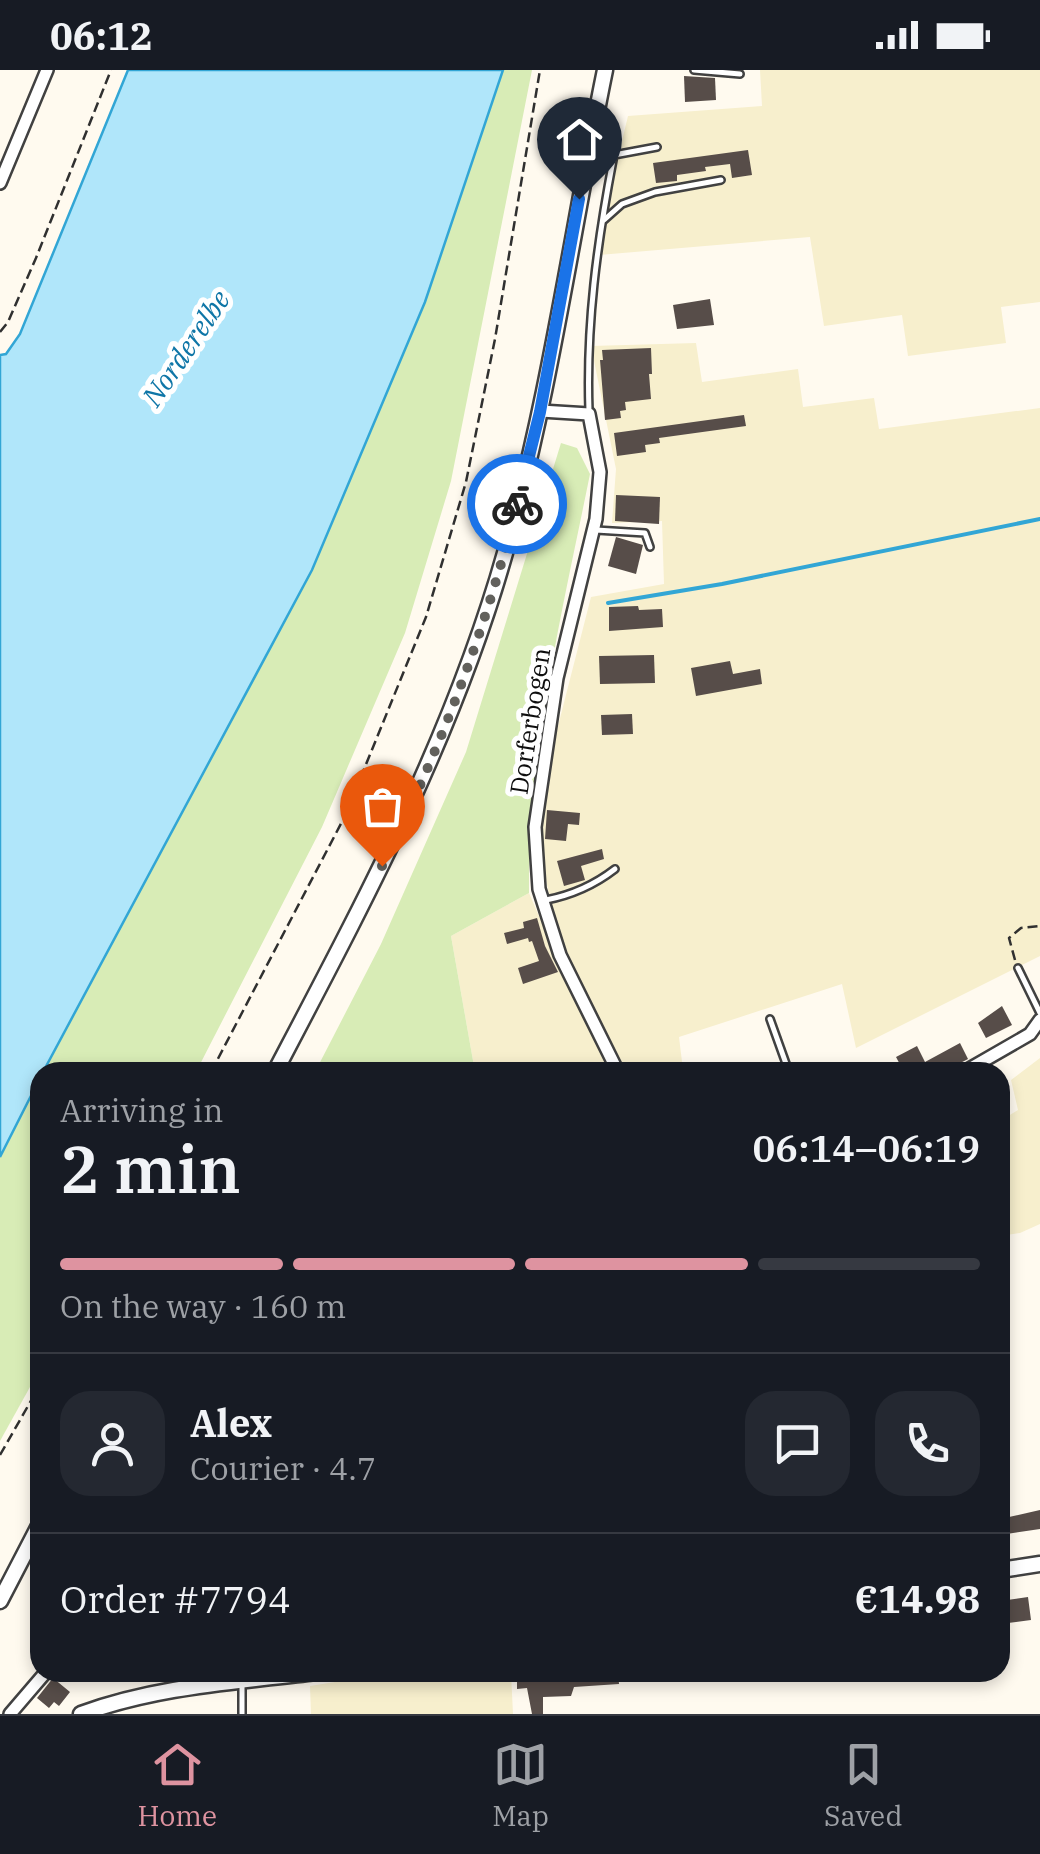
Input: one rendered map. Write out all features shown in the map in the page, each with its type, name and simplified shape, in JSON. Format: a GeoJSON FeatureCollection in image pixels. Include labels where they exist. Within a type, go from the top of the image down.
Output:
{"type":"FeatureCollection","features":[{"type":"Feature","properties":{"kind":"street"},"geometry":{"type":"LineString","coordinates":[[0,183],[47,70]]}},
{"type":"Feature","properties":{"kind":"street"},"geometry":{"type":"LineString","coordinates":[[280,1062],[388,854],[438,744],[474,650],[505,554],[540,412],[605,70]]}},
{"type":"Feature","properties":{"kind":"street"},"geometry":{"type":"LineString","coordinates":[[540,412],[589,414]]}},
{"type":"Feature","properties":{"kind":"street","name":"Dorferbogen"},"geometry":{"type":"LineString","coordinates":[[589,414],[600,472],[593,530],[557,678],[536,827],[539,889],[560,955],[613,1062]]}},
{"type":"Feature","properties":{"kind":"street"},"geometry":{"type":"LineString","coordinates":[[981,1062],[1030,1034],[1040,1017]]}},
{"type":"Feature","properties":{"kind":"street"},"geometry":{"type":"LineString","coordinates":[[0,1602],[30,1544]]}},
{"type":"Feature","properties":{"kind":"street"},"geometry":{"type":"LineString","coordinates":[[1010,1568],[1040,1564]]}},
{"type":"Feature","properties":{"kind":"street"},"geometry":{"type":"LineString","coordinates":[[10,1714],[37,1682]]}},
{"type":"Feature","properties":{"kind":"street"},"geometry":{"type":"LineString","coordinates":[[81,1714],[114,1709],[182,1687],[225,1682]]}},
{"type":"Feature","properties":{"kind":"lane"},"geometry":{"type":"LineString","coordinates":[[694,70],[740,74]]}},
{"type":"Feature","properties":{"kind":"lane"},"geometry":{"type":"LineString","coordinates":[[589,414],[587,358],[595,256],[614,156],[658,147]]}},
{"type":"Feature","properties":{"kind":"lane"},"geometry":{"type":"LineString","coordinates":[[601,222],[622,204],[655,192],[721,180]]}},
{"type":"Feature","properties":{"kind":"lane"},"geometry":{"type":"LineString","coordinates":[[593,530],[646,533],[650,548]]}},
{"type":"Feature","properties":{"kind":"lane"},"geometry":{"type":"LineString","coordinates":[[543,901],[597,883],[614,870]]}},
{"type":"Feature","properties":{"kind":"lane"},"geometry":{"type":"LineString","coordinates":[[1018,968],[1040,1017]]}},
{"type":"Feature","properties":{"kind":"lane"},"geometry":{"type":"LineString","coordinates":[[770,1019],[785,1062]]}},
{"type":"Feature","properties":{"kind":"lane"},"geometry":{"type":"LineString","coordinates":[[242,1682],[242,1714]]}},
{"type":"Feature","properties":{"kind":"path"},"geometry":{"type":"LineString","coordinates":[[0,332],[36,258],[111,70]]}},
{"type":"Feature","properties":{"kind":"path"},"geometry":{"type":"LineString","coordinates":[[217,1062],[345,816],[426,616],[466,482],[495,340],[540,70]]}},
{"type":"Feature","properties":{"kind":"path"},"geometry":{"type":"LineString","coordinates":[[1018,968],[1009,938],[1020,928],[1040,926]]}},
{"type":"Feature","properties":{"kind":"path"},"geometry":{"type":"LineString","coordinates":[[0,1455],[30,1402]]}},
{"type":"Feature","properties":{"kind":"shaded area"},"geometry":{"type":"Polygon","coordinates":[[[760,70],[1040,70],[1040,302],[1001,307],[1006,343],[908,356],[902,315],[824,326],[810,237],[599,255],[601,228],[628,116],[762,106],[760,70]]]}},
{"type":"Feature","properties":{"kind":"shaded area"},"geometry":{"type":"Polygon","coordinates":[[[696,343],[702,382],[798,369],[803,407],[874,398],[879,429],[1040,408],[1040,956],[856,1048],[842,984],[679,1037],[682,1062],[473,1062],[451,936],[529,893],[578,1006],[541,852],[546,786],[557,730],[591,597],[664,584],[662,521],[612,523],[616,469],[591,346],[696,343]]]}},
{"type":"Feature","properties":{"kind":"shaded area"},"geometry":{"type":"Polygon","coordinates":[[[1040,1058],[1040,1224],[1010,1234],[1010,1115],[1018,1110],[1011,1080],[1040,1058]]]}},
{"type":"Feature","properties":{"kind":"shaded area"},"geometry":{"type":"Polygon","coordinates":[[[335,1682],[511,1682],[513,1714],[311,1714],[310,1686],[335,1682]]]}},
{"type":"Feature","properties":{"kind":"green space"},"geometry":{"type":"Polygon","coordinates":[[[503,70],[532,70],[451,481],[405,633],[322,827],[201,1062],[48,1062],[312,570],[425,302],[503,70]]]}},
{"type":"Feature","properties":{"kind":"green space"},"geometry":{"type":"Polygon","coordinates":[[[561,443],[577,448],[590,474],[540,735],[529,893],[451,936],[473,1062],[320,1062],[381,944],[466,752],[561,443]]]}},
{"type":"Feature","properties":{"kind":"green space"},"geometry":{"type":"Polygon","coordinates":[[[30,1098],[30,1387],[0,1441],[0,1157],[30,1098]]]}},
{"type":"Feature","properties":{"kind":"water","name":"Norderelbe"},"geometry":{"type":"Polygon","coordinates":[[[128,70],[503,70],[425,302],[312,570],[48,1062],[30,1062],[30,1098],[0,1157],[0,355],[6,354],[20,334],[128,70]]]}},
{"type":"Feature","properties":{"kind":"building"},"geometry":{"type":"Polygon","coordinates":[[[684,76],[715,78],[716,100],[685,102],[684,76]]]}},
{"type":"Feature","properties":{"kind":"building"},"geometry":{"type":"Polygon","coordinates":[[[748,150],[752,175],[732,178],[730,164],[705,167],[706,171],[677,175],[677,181],[656,183],[653,163],[748,150]]]}},
{"type":"Feature","properties":{"kind":"building"},"geometry":{"type":"Polygon","coordinates":[[[710,299],[714,325],[677,329],[673,305],[710,299]]]}},
{"type":"Feature","properties":{"kind":"building"},"geometry":{"type":"Polygon","coordinates":[[[651,348],[651,399],[625,402],[621,418],[605,420],[602,350],[651,348]]]}},
{"type":"Feature","properties":{"kind":"building"},"geometry":{"type":"Polygon","coordinates":[[[744,415],[746,426],[659,438],[660,443],[645,445],[646,452],[617,456],[614,433],[744,415]]]}},
{"type":"Feature","properties":{"kind":"building"},"geometry":{"type":"Polygon","coordinates":[[[616,495],[660,497],[659,524],[615,521],[616,495]]]}},
{"type":"Feature","properties":{"kind":"building"},"geometry":{"type":"Polygon","coordinates":[[[616,537],[643,545],[636,574],[608,566],[616,537]]]}},
{"type":"Feature","properties":{"kind":"building"},"geometry":{"type":"Polygon","coordinates":[[[638,606],[639,610],[662,609],[663,627],[609,631],[609,607],[638,606]]]}},
{"type":"Feature","properties":{"kind":"building"},"geometry":{"type":"Polygon","coordinates":[[[654,655],[655,683],[600,684],[599,656],[654,655]]]}},
{"type":"Feature","properties":{"kind":"building"},"geometry":{"type":"Polygon","coordinates":[[[730,661],[733,674],[760,669],[762,684],[696,696],[691,668],[730,661]]]}},
{"type":"Feature","properties":{"kind":"building"},"geometry":{"type":"Polygon","coordinates":[[[632,714],[633,734],[602,735],[601,715],[632,714]]]}},
{"type":"Feature","properties":{"kind":"building"},"geometry":{"type":"Polygon","coordinates":[[[547,810],[580,813],[579,825],[568,824],[566,841],[545,839],[547,810]]]}},
{"type":"Feature","properties":{"kind":"building"},"geometry":{"type":"Polygon","coordinates":[[[602,849],[604,859],[581,866],[585,880],[564,886],[557,861],[602,849]]]}},
{"type":"Feature","properties":{"kind":"building"},"geometry":{"type":"Polygon","coordinates":[[[537,918],[558,972],[523,984],[518,968],[539,961],[532,941],[528,938],[507,944],[504,933],[524,928],[523,922],[537,918]]]}},
{"type":"Feature","properties":{"kind":"building"},"geometry":{"type":"Polygon","coordinates":[[[1002,1006],[1012,1025],[986,1038],[978,1023],[1002,1006]]]}},
{"type":"Feature","properties":{"kind":"building"},"geometry":{"type":"Polygon","coordinates":[[[960,1043],[968,1059],[962,1062],[925,1062],[960,1043]]]}},
{"type":"Feature","properties":{"kind":"building"},"geometry":{"type":"Polygon","coordinates":[[[917,1046],[925,1062],[899,1062],[896,1057],[917,1046]]]}},
{"type":"Feature","properties":{"kind":"building"},"geometry":{"type":"Polygon","coordinates":[[[1040,1510],[1040,1529],[1010,1534],[1010,1517],[1040,1510]]]}},
{"type":"Feature","properties":{"kind":"building"},"geometry":{"type":"Polygon","coordinates":[[[1028,1597],[1031,1620],[1010,1623],[1010,1600],[1028,1597]]]}},
{"type":"Feature","properties":{"kind":"building"},"geometry":{"type":"Polygon","coordinates":[[[50,1682],[58,1682],[70,1692],[59,1706],[54,1702],[49,1708],[37,1698],[50,1682]]]}},
{"type":"Feature","properties":{"kind":"building"},"geometry":{"type":"Polygon","coordinates":[[[517,1682],[619,1684],[574,1687],[571,1696],[543,1697],[543,1714],[532,1714],[527,1688],[517,1689],[517,1682]]]}},
{"type":"Feature","properties":{"kind":"waterway"},"geometry":{"type":"LineString","coordinates":[[608,603],[722,584],[1040,519]]}},
{"type":"Feature","properties":{"kind":"way so far"},"geometry":{"type":"LineString","coordinates":[[382,866],[438,744],[474,650],[517,504]]}},
{"type":"Feature","properties":{"kind":"route"},"geometry":{"type":"LineString","coordinates":[[517,504],[540,412],[579,199]]}}]}
